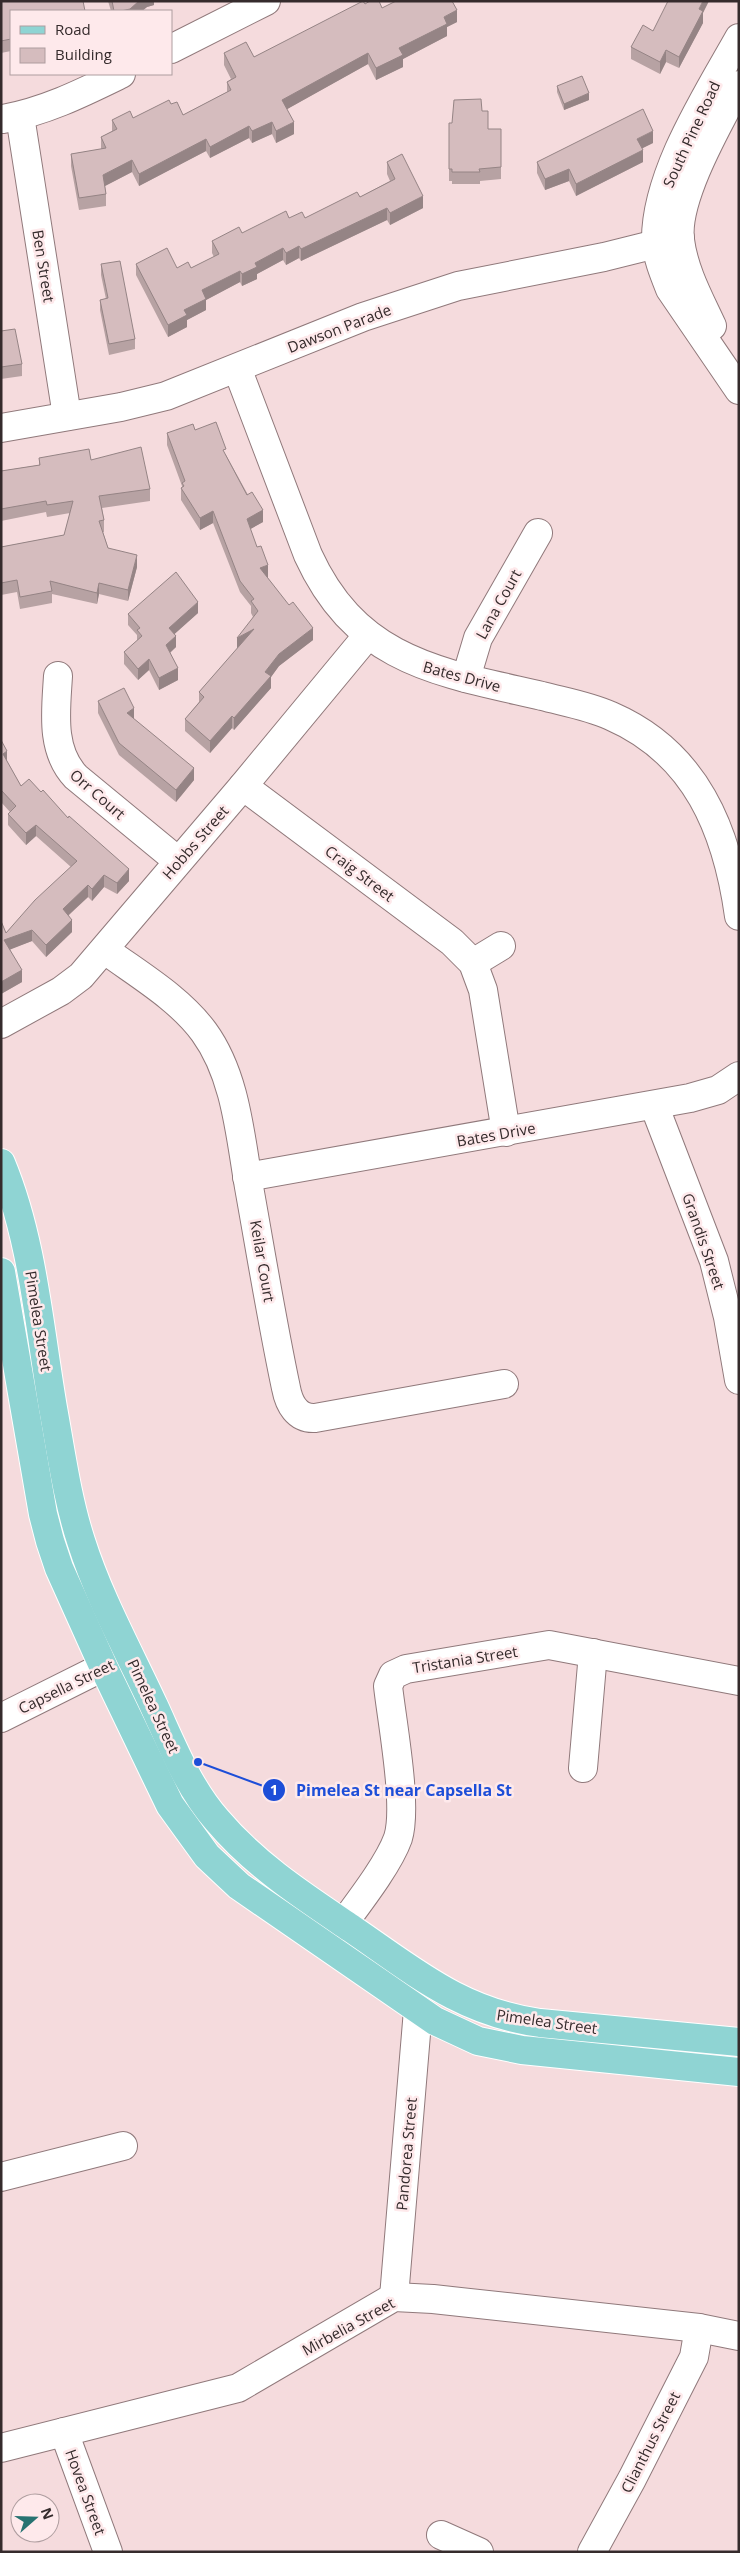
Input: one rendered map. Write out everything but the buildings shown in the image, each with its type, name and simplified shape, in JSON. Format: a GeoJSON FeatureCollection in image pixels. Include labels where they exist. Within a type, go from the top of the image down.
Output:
{"type":"FeatureCollection","features":[{"type":"Feature","properties":{"kind":"main road","name":"Pimelea Street"},"geometry":{"type":"LineString","coordinates":[[1,1163],[13,1195],[24,1237],[75,1522],[92,1574],[184,1769],[211,1813],[255,1860],[343,1923],[448,1994],[490,2013],[540,2023],[739,2042]]}},
{"type":"Feature","properties":{"kind":"main road","name":"Pimelea Street"},"geometry":{"type":"LineString","coordinates":[[1,1272],[48,1532],[59,1568],[104,1668],[170,1805],[207,1856],[239,1886],[418,2010],[462,2035],[499,2046],[739,2072]]}},
{"type":"Feature","properties":{"kind":"street"},"geometry":{"type":"LineString","coordinates":[[172,48],[266,1]]}},
{"type":"Feature","properties":{"kind":"street","name":"South Pine Road"},"geometry":{"type":"LineString","coordinates":[[739,38],[687,135],[666,183],[657,221],[690,281],[739,384]]}},
{"type":"Feature","properties":{"kind":"street"},"geometry":{"type":"LineString","coordinates":[[10,117],[42,110],[70,100],[119,75]]}},
{"type":"Feature","properties":{"kind":"street","name":"South Pine Road"},"geometry":{"type":"LineString","coordinates":[[739,85],[701,159],[668,241],[662,270],[670,289],[739,390]]}},
{"type":"Feature","properties":{"kind":"street","name":"Ben Street"},"geometry":{"type":"LineString","coordinates":[[10,117],[67,416]]}},
{"type":"Feature","properties":{"kind":"street","name":"Dawson Parade"},"geometry":{"type":"LineString","coordinates":[[1,428],[156,399],[363,317],[458,286],[604,257],[668,241]]}},
{"type":"Feature","properties":{"kind":"street","name":"Bates Drive"},"geometry":{"type":"LineString","coordinates":[[237,368],[318,577],[346,615],[368,635],[408,660],[466,678],[602,712],[632,727],[660,747],[686,774],[714,817],[728,856],[739,916]]}},
{"type":"Feature","properties":{"kind":"street","name":"Lana Court"},"geometry":{"type":"LineString","coordinates":[[466,678],[478,638],[538,533]]}},
{"type":"Feature","properties":{"kind":"street","name":"Hobbs Street"},"geometry":{"type":"LineString","coordinates":[[1,1024],[69,986],[81,976],[244,786],[368,635]]}},
{"type":"Feature","properties":{"kind":"street","name":"Orr Court"},"geometry":{"type":"LineString","coordinates":[[58,676],[57,732],[59,750],[65,764],[80,781],[178,861]]}},
{"type":"Feature","properties":{"kind":"street","name":"Craig Street"},"geometry":{"type":"LineString","coordinates":[[244,786],[452,942],[473,963],[483,990],[506,1132]]}},
{"type":"Feature","properties":{"kind":"street"},"geometry":{"type":"LineString","coordinates":[[473,963],[501,946]]}},
{"type":"Feature","properties":{"kind":"street","name":"Keilar Court"},"geometry":{"type":"LineString","coordinates":[[105,950],[182,1008],[210,1041],[224,1071],[232,1096],[248,1177],[284,1383],[290,1402],[299,1414],[315,1418],[504,1384]]}},
{"type":"Feature","properties":{"kind":"street","name":"Bates Drive"},"geometry":{"type":"LineString","coordinates":[[248,1177],[654,1105],[710,1093],[728,1086],[739,1076]]}},
{"type":"Feature","properties":{"kind":"street","name":"Grandis Street"},"geometry":{"type":"LineString","coordinates":[[654,1105],[714,1261],[728,1317],[739,1380]]}},
{"type":"Feature","properties":{"kind":"street","name":"Tristania Street"},"geometry":{"type":"LineString","coordinates":[[328,1946],[388,1857],[400,1826],[400,1798],[388,1686],[393,1675],[406,1669],[549,1645],[739,1681]]}},
{"type":"Feature","properties":{"kind":"street"},"geometry":{"type":"LineString","coordinates":[[583,1768],[593,1653]]}},
{"type":"Feature","properties":{"kind":"street","name":"Capsella Street"},"geometry":{"type":"LineString","coordinates":[[1,1718],[130,1654]]}},
{"type":"Feature","properties":{"kind":"street","name":"Pandorea Street"},"geometry":{"type":"LineString","coordinates":[[394,2297],[418,2010]]}},
{"type":"Feature","properties":{"kind":"street"},"geometry":{"type":"LineString","coordinates":[[1,2177],[123,2146]]}},
{"type":"Feature","properties":{"kind":"street","name":"Mirbelia Street"},"geometry":{"type":"LineString","coordinates":[[1,2448],[238,2388],[394,2297],[433,2299],[699,2328],[739,2336]]}},
{"type":"Feature","properties":{"kind":"street","name":"Clianthus Street"},"geometry":{"type":"LineString","coordinates":[[592,2552],[632,2479],[694,2357],[699,2328]]}},
{"type":"Feature","properties":{"kind":"street","name":"Hovea Street"},"geometry":{"type":"LineString","coordinates":[[64,2432],[108,2552]]}},
{"type":"Feature","properties":{"kind":"street"},"geometry":{"type":"LineString","coordinates":[[441,2535],[479,2552]]}},
{"type":"Feature","properties":{"kind":"place","name":"Pimelea St near Capsella St"},"geometry":{"type":"Point","coordinates":[198,1762]}}]}
